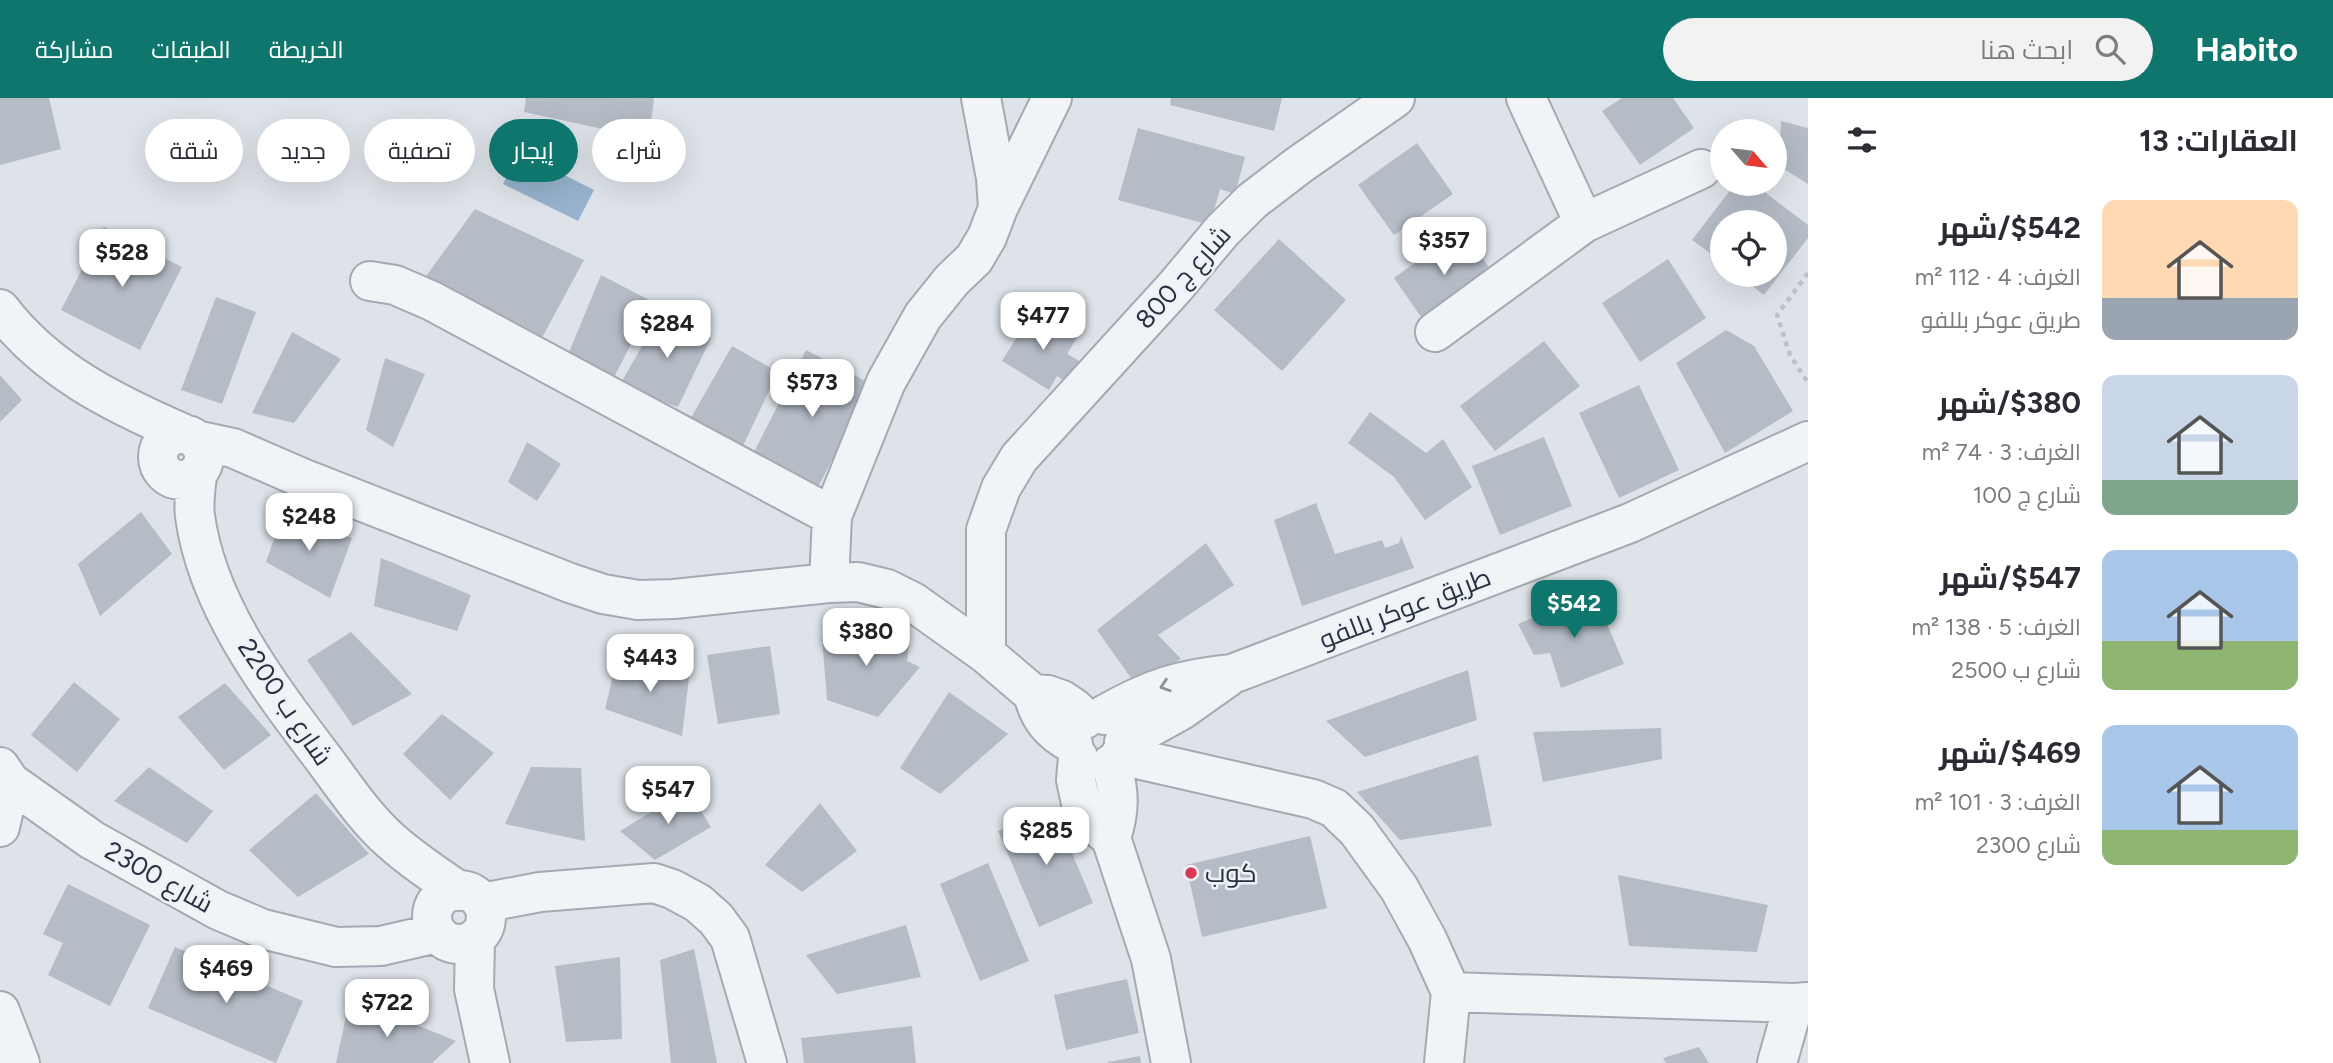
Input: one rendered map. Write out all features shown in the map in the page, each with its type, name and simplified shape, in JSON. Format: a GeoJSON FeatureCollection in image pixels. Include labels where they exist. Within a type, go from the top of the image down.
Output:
{"type":"FeatureCollection","features":[{"type":"Feature","properties":{"kind":"street"},"geometry":{"type":"LineString","coordinates":[[981,98],[996,178],[998,208]]}},
{"type":"Feature","properties":{"kind":"street"},"geometry":{"type":"LineString","coordinates":[[829,583],[832,516],[886,382],[922,316],[974,259],[987,237],[998,208],[1052,98]]}},
{"type":"Feature","properties":{"kind":"street","name":"شارع ج 800"},"geometry":{"type":"LineString","coordinates":[[986,654],[986,530],[1001,488],[1018,458],[1252,201],[1298,164],[1395,98]]}},
{"type":"Feature","properties":{"kind":"street"},"geometry":{"type":"LineString","coordinates":[[1526,98],[1584,223]]}},
{"type":"Feature","properties":{"kind":"street"},"geometry":{"type":"LineString","coordinates":[[1435,332],[1584,223],[1701,169]]}},
{"type":"Feature","properties":{"kind":"street"},"geometry":{"type":"LineString","coordinates":[[370,281],[395,285],[432,301],[832,516]]}},
{"type":"Feature","properties":{"kind":"street"},"geometry":{"type":"LineString","coordinates":[[0,309],[50,361],[178,450],[302,478],[603,594],[638,600],[674,599],[858,582],[887,589],[913,602],[986,654],[1033,694],[1048,695],[1074,708],[1099,742],[1117,782],[1120,801],[1111,838],[1151,959],[1171,1063]]}},
{"type":"Feature","properties":{"kind":"street","name":"طريق عوكر بللفو"},"geometry":{"type":"LineString","coordinates":[[1099,742],[1180,711],[1232,674],[1630,523],[1808,441]]}},
{"type":"Feature","properties":{"kind":"street","name":"شارع ب 2200"},"geometry":{"type":"LineString","coordinates":[[178,450],[200,542],[221,598],[242,641],[273,692],[369,818],[390,840],[420,864],[463,916]]}},
{"type":"Feature","properties":{"kind":"street"},"geometry":{"type":"LineString","coordinates":[[1099,742],[1313,799],[1334,808],[1357,830],[1399,888],[1427,939],[1451,992],[1444,1063]]}},
{"type":"Feature","properties":{"kind":"street"},"geometry":{"type":"LineString","coordinates":[[0,827],[5,775]]}},
{"type":"Feature","properties":{"kind":"street","name":"شارع 2300"},"geometry":{"type":"LineString","coordinates":[[5,775],[92,839],[218,910],[263,929],[336,947],[381,946],[540,892],[654,883],[672,889],[698,903],[716,919],[730,938],[766,1063]]}},
{"type":"Feature","properties":{"kind":"street"},"geometry":{"type":"LineString","coordinates":[[463,916],[474,989],[490,1063]]}},
{"type":"Feature","properties":{"kind":"street"},"geometry":{"type":"LineString","coordinates":[[1451,992],[1801,1002],[1777,1063]]}},
{"type":"Feature","properties":{"kind":"street"},"geometry":{"type":"LineString","coordinates":[[0,1011],[20,1063]]}},
{"type":"Feature","properties":{"kind":"path"},"geometry":{"type":"LineString","coordinates":[[1808,273],[1777,315],[1790,355],[1808,383]]}},
{"type":"Feature","properties":{"kind":"water"},"geometry":{"type":"Polygon","coordinates":[[[578,182],[594,190],[578,221],[503,184],[578,182]]]}},
{"type":"Feature","properties":{"kind":"building"},"geometry":{"type":"Polygon","coordinates":[[[0,98],[49,98],[61,149],[0,165],[0,98]]]}},
{"type":"Feature","properties":{"kind":"building"},"geometry":{"type":"Polygon","coordinates":[[[526,98],[654,98],[651,119],[592,119],[592,127],[578,124],[578,119],[556,119],[524,112],[526,98]]]}},
{"type":"Feature","properties":{"kind":"building"},"geometry":{"type":"Polygon","coordinates":[[[1171,98],[1282,98],[1274,131],[1170,105],[1171,98]]]}},
{"type":"Feature","properties":{"kind":"building"},"geometry":{"type":"Polygon","coordinates":[[[1622,98],[1673,98],[1694,128],[1640,165],[1602,111],[1622,98]]]}},
{"type":"Feature","properties":{"kind":"building"},"geometry":{"type":"Polygon","coordinates":[[[1787,123],[1808,128],[1808,184],[1787,171],[1787,123]]]}},
{"type":"Feature","properties":{"kind":"building"},"geometry":{"type":"Polygon","coordinates":[[[1138,128],[1245,157],[1235,194],[1220,189],[1210,225],[1118,200],[1138,128]]]}},
{"type":"Feature","properties":{"kind":"building"},"geometry":{"type":"Polygon","coordinates":[[[1417,143],[1453,194],[1394,235],[1358,185],[1417,143]]]}},
{"type":"Feature","properties":{"kind":"building"},"geometry":{"type":"Polygon","coordinates":[[[1726,196],[1770,196],[1808,225],[1808,238],[1787,265],[1787,210],[1715,210],[1726,196]]]}},
{"type":"Feature","properties":{"kind":"building"},"geometry":{"type":"Polygon","coordinates":[[[475,209],[584,260],[537,347],[424,279],[475,209]]]}},
{"type":"Feature","properties":{"kind":"building"},"geometry":{"type":"Polygon","coordinates":[[[1710,217],[1710,253],[1692,240],[1710,217]]]}},
{"type":"Feature","properties":{"kind":"building"},"geometry":{"type":"Polygon","coordinates":[[[104,227],[182,267],[140,350],[61,310],[104,227]]]}},
{"type":"Feature","properties":{"kind":"building"},"geometry":{"type":"Polygon","coordinates":[[[1462,229],[1495,276],[1426,324],[1394,278],[1462,229]]]}},
{"type":"Feature","properties":{"kind":"building"},"geometry":{"type":"Polygon","coordinates":[[[1279,239],[1346,300],[1282,371],[1214,310],[1279,239]]]}},
{"type":"Feature","properties":{"kind":"building"},"geometry":{"type":"Polygon","coordinates":[[[1668,259],[1706,318],[1640,362],[1602,303],[1668,259]]]}},
{"type":"Feature","properties":{"kind":"building"},"geometry":{"type":"Polygon","coordinates":[[[601,275],[653,302],[611,383],[567,357],[601,275]]]}},
{"type":"Feature","properties":{"kind":"building"},"geometry":{"type":"Polygon","coordinates":[[[1754,287],[1770,287],[1764,295],[1754,287]]]}},
{"type":"Feature","properties":{"kind":"building"},"geometry":{"type":"Polygon","coordinates":[[[216,297],[256,312],[222,404],[181,390],[216,297]]]}},
{"type":"Feature","properties":{"kind":"building"},"geometry":{"type":"Polygon","coordinates":[[[664,308],[711,338],[678,407],[619,386],[664,308]]]}},
{"type":"Feature","properties":{"kind":"building"},"geometry":{"type":"Polygon","coordinates":[[[1033,311],[1077,338],[1067,354],[1083,363],[1070,384],[1057,376],[1049,390],[1002,361],[1033,311]]]}},
{"type":"Feature","properties":{"kind":"building"},"geometry":{"type":"Polygon","coordinates":[[[1726,330],[1754,346],[1793,411],[1725,453],[1676,363],[1726,330]]]}},
{"type":"Feature","properties":{"kind":"building"},"geometry":{"type":"Polygon","coordinates":[[[292,332],[341,359],[294,423],[252,413],[292,332]]]}},
{"type":"Feature","properties":{"kind":"building"},"geometry":{"type":"Polygon","coordinates":[[[1544,341],[1580,386],[1495,451],[1460,406],[1544,341]]]}},
{"type":"Feature","properties":{"kind":"building"},"geometry":{"type":"Polygon","coordinates":[[[732,346],[778,372],[743,446],[688,423],[732,346]]]}},
{"type":"Feature","properties":{"kind":"building"},"geometry":{"type":"Polygon","coordinates":[[[806,350],[871,384],[818,487],[753,454],[806,350]]]}},
{"type":"Feature","properties":{"kind":"building"},"geometry":{"type":"Polygon","coordinates":[[[385,358],[425,374],[393,447],[366,430],[385,358]]]}},
{"type":"Feature","properties":{"kind":"building"},"geometry":{"type":"Polygon","coordinates":[[[0,375],[22,400],[0,422],[0,375]]]}},
{"type":"Feature","properties":{"kind":"building"},"geometry":{"type":"Polygon","coordinates":[[[1639,385],[1679,470],[1619,498],[1579,413],[1639,385]]]}},
{"type":"Feature","properties":{"kind":"building"},"geometry":{"type":"Polygon","coordinates":[[[1370,412],[1426,453],[1443,439],[1472,487],[1425,520],[1394,477],[1348,443],[1370,412]]]}},
{"type":"Feature","properties":{"kind":"building"},"geometry":{"type":"Polygon","coordinates":[[[1544,437],[1572,506],[1500,535],[1472,466],[1544,437]]]}},
{"type":"Feature","properties":{"kind":"building"},"geometry":{"type":"Polygon","coordinates":[[[527,442],[561,464],[537,501],[508,482],[527,442]]]}},
{"type":"Feature","properties":{"kind":"building"},"geometry":{"type":"Polygon","coordinates":[[[1316,503],[1335,554],[1382,540],[1385,548],[1399,543],[1401,536],[1414,568],[1302,606],[1274,520],[1316,503]]]}},
{"type":"Feature","properties":{"kind":"building"},"geometry":{"type":"Polygon","coordinates":[[[141,512],[172,554],[100,616],[78,564],[141,512]]]}},
{"type":"Feature","properties":{"kind":"building"},"geometry":{"type":"Polygon","coordinates":[[[283,513],[352,538],[330,598],[266,562],[283,513]]]}},
{"type":"Feature","properties":{"kind":"building"},"geometry":{"type":"Polygon","coordinates":[[[1206,543],[1234,585],[1158,635],[1181,659],[1136,685],[1097,630],[1206,543]]]}},
{"type":"Feature","properties":{"kind":"building"},"geometry":{"type":"Polygon","coordinates":[[[381,558],[471,595],[457,631],[374,606],[381,558]]]}},
{"type":"Feature","properties":{"kind":"building"},"geometry":{"type":"Polygon","coordinates":[[[1591,594],[1597,600],[1624,664],[1561,688],[1550,653],[1534,655],[1518,624],[1591,594]]]}},
{"type":"Feature","properties":{"kind":"building"},"geometry":{"type":"Polygon","coordinates":[[[840,621],[910,640],[907,661],[920,667],[878,717],[827,700],[822,637],[837,639],[840,621]]]}},
{"type":"Feature","properties":{"kind":"building"},"geometry":{"type":"Polygon","coordinates":[[[351,632],[412,694],[353,726],[307,660],[351,632]]]}},
{"type":"Feature","properties":{"kind":"building"},"geometry":{"type":"Polygon","coordinates":[[[770,646],[780,714],[718,724],[707,655],[770,646]]]}},
{"type":"Feature","properties":{"kind":"building"},"geometry":{"type":"Polygon","coordinates":[[[617,659],[690,670],[682,736],[605,709],[617,659]]]}},
{"type":"Feature","properties":{"kind":"building"},"geometry":{"type":"Polygon","coordinates":[[[1468,670],[1477,720],[1365,757],[1326,721],[1468,670]]]}},
{"type":"Feature","properties":{"kind":"building"},"geometry":{"type":"Polygon","coordinates":[[[74,682],[120,719],[77,772],[31,735],[74,682]]]}},
{"type":"Feature","properties":{"kind":"building"},"geometry":{"type":"Polygon","coordinates":[[[225,683],[271,735],[224,770],[178,717],[225,683]]]}},
{"type":"Feature","properties":{"kind":"building"},"geometry":{"type":"Polygon","coordinates":[[[949,692],[1008,734],[940,794],[900,768],[949,692]]]}},
{"type":"Feature","properties":{"kind":"building"},"geometry":{"type":"Polygon","coordinates":[[[442,714],[494,753],[450,800],[403,754],[442,714]]]}},
{"type":"Feature","properties":{"kind":"building"},"geometry":{"type":"Polygon","coordinates":[[[1661,728],[1662,759],[1543,782],[1533,732],[1661,728]]]}},
{"type":"Feature","properties":{"kind":"building"},"geometry":{"type":"Polygon","coordinates":[[[1478,755],[1492,826],[1400,840],[1357,792],[1478,755]]]}},
{"type":"Feature","properties":{"kind":"building"},"geometry":{"type":"Polygon","coordinates":[[[149,767],[213,811],[187,843],[114,801],[149,767]]]}},
{"type":"Feature","properties":{"kind":"building"},"geometry":{"type":"Polygon","coordinates":[[[531,767],[581,768],[585,841],[505,824],[531,767]]]}},
{"type":"Feature","properties":{"kind":"building"},"geometry":{"type":"Polygon","coordinates":[[[688,790],[711,827],[655,860],[620,831],[688,790]]]}},
{"type":"Feature","properties":{"kind":"building"},"geometry":{"type":"Polygon","coordinates":[[[316,793],[369,854],[298,897],[249,850],[316,793]]]}},
{"type":"Feature","properties":{"kind":"building"},"geometry":{"type":"Polygon","coordinates":[[[820,803],[857,851],[802,892],[765,865],[820,803]]]}},
{"type":"Feature","properties":{"kind":"building"},"geometry":{"type":"Polygon","coordinates":[[[1053,808],[1093,903],[1039,927],[998,831],[1053,808]]]}},
{"type":"Feature","properties":{"kind":"building"},"geometry":{"type":"Polygon","coordinates":[[[1310,836],[1327,908],[1202,937],[1186,865],[1310,836]]]}},
{"type":"Feature","properties":{"kind":"building"},"geometry":{"type":"Polygon","coordinates":[[[988,863],[1029,961],[980,981],[940,884],[988,863]]]}},
{"type":"Feature","properties":{"kind":"building"},"geometry":{"type":"Polygon","coordinates":[[[1618,875],[1768,905],[1757,952],[1629,946],[1618,875]]]}},
{"type":"Feature","properties":{"kind":"building"},"geometry":{"type":"Polygon","coordinates":[[[68,884],[150,925],[110,1006],[48,975],[63,943],[43,934],[68,884]]]}},
{"type":"Feature","properties":{"kind":"building"},"geometry":{"type":"Polygon","coordinates":[[[906,925],[921,977],[837,994],[806,955],[906,925]]]}},
{"type":"Feature","properties":{"kind":"building"},"geometry":{"type":"Polygon","coordinates":[[[175,947],[303,1001],[276,1063],[148,1008],[175,947]]]}},
{"type":"Feature","properties":{"kind":"building"},"geometry":{"type":"Polygon","coordinates":[[[694,949],[717,1063],[671,1063],[660,960],[694,949]]]}},
{"type":"Feature","properties":{"kind":"building"},"geometry":{"type":"Polygon","coordinates":[[[620,957],[622,1039],[566,1042],[555,966],[620,957]]]}},
{"type":"Feature","properties":{"kind":"building"},"geometry":{"type":"Polygon","coordinates":[[[1127,979],[1139,1033],[1066,1050],[1054,995],[1127,979]]]}},
{"type":"Feature","properties":{"kind":"building"},"geometry":{"type":"Polygon","coordinates":[[[350,998],[456,1041],[432,1063],[336,1063],[350,998]]]}},
{"type":"Feature","properties":{"kind":"building"},"geometry":{"type":"Polygon","coordinates":[[[912,1026],[916,1063],[804,1063],[801,1038],[912,1026]]]}},
{"type":"Feature","properties":{"kind":"building"},"geometry":{"type":"Polygon","coordinates":[[[1699,1047],[1709,1063],[1666,1063],[1663,1058],[1699,1047]]]}},
{"type":"Feature","properties":{"kind":"building"},"geometry":{"type":"Polygon","coordinates":[[[1140,1056],[1141,1063],[1108,1063],[1108,1062],[1140,1056]]]}},
{"type":"Feature","properties":{"kind":"place","name":"كوب"},"geometry":{"type":"Point","coordinates":[1191,873]}}]}
